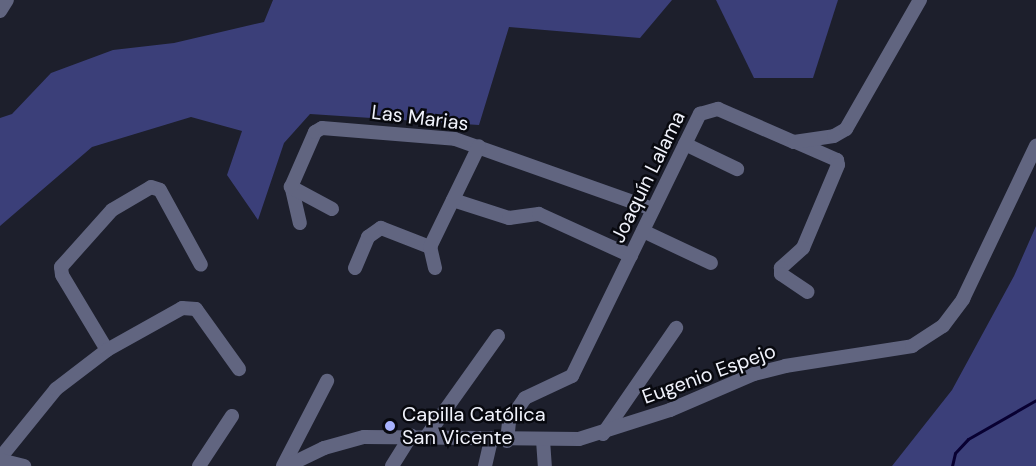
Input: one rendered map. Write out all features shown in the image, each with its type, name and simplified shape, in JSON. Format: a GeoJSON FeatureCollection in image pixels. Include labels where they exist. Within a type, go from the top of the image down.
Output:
{"type":"FeatureCollection","features":[{"type":"Feature","properties":{"kind":"street"},"geometry":{"type":"LineString","coordinates":[[0,11],[7,0]]}},
{"type":"Feature","properties":{"kind":"street"},"geometry":{"type":"LineString","coordinates":[[794,142],[834,136],[846,129],[920,0]]}},
{"type":"Feature","properties":{"kind":"street","name":"Joaquín Lalama"},"geometry":{"type":"LineString","coordinates":[[507,441],[509,421],[525,398],[572,376],[700,114],[712,108],[837,160],[838,165],[803,248],[781,268],[781,274],[808,292]]}},
{"type":"Feature","properties":{"kind":"street","name":"Las Marias"},"geometry":{"type":"LineString","coordinates":[[292,189],[315,132],[322,128],[455,139],[653,209]]}},
{"type":"Feature","properties":{"kind":"street"},"geometry":{"type":"LineString","coordinates":[[685,144],[737,169]]}},
{"type":"Feature","properties":{"kind":"street"},"geometry":{"type":"LineString","coordinates":[[435,268],[430,247],[479,146]]}},
{"type":"Feature","properties":{"kind":"street","name":"Eugenio Espejo"},"geometry":{"type":"LineString","coordinates":[[285,466],[352,439],[426,436],[507,441],[603,434],[764,372],[912,346],[928,339],[963,298],[1036,146]]}},
{"type":"Feature","properties":{"kind":"street"},"geometry":{"type":"LineString","coordinates":[[107,350],[62,275],[61,267],[112,210],[156,187],[201,265]]}},
{"type":"Feature","properties":{"kind":"street"},"geometry":{"type":"LineString","coordinates":[[292,189],[332,209]]}},
{"type":"Feature","properties":{"kind":"street"},"geometry":{"type":"LineString","coordinates":[[292,189],[300,223]]}},
{"type":"Feature","properties":{"kind":"street"},"geometry":{"type":"LineString","coordinates":[[453,200],[509,218],[539,214],[631,256]]}},
{"type":"Feature","properties":{"kind":"street"},"geometry":{"type":"LineString","coordinates":[[355,268],[368,237],[381,228],[430,247]]}},
{"type":"Feature","properties":{"kind":"street"},"geometry":{"type":"LineString","coordinates":[[643,231],[711,263]]}},
{"type":"Feature","properties":{"kind":"street"},"geometry":{"type":"LineString","coordinates":[[24,466],[0,459],[56,389],[107,350],[189,306],[196,309],[239,369]]}},
{"type":"Feature","properties":{"kind":"street"},"geometry":{"type":"LineString","coordinates":[[603,434],[676,328]]}},
{"type":"Feature","properties":{"kind":"street"},"geometry":{"type":"LineString","coordinates":[[426,436],[498,336]]}},
{"type":"Feature","properties":{"kind":"street"},"geometry":{"type":"LineString","coordinates":[[285,466],[327,381]]}},
{"type":"Feature","properties":{"kind":"street"},"geometry":{"type":"LineString","coordinates":[[199,466],[232,416]]}},
{"type":"Feature","properties":{"kind":"street"},"geometry":{"type":"LineString","coordinates":[[392,466],[411,436]]}},
{"type":"Feature","properties":{"kind":"street"},"geometry":{"type":"LineString","coordinates":[[543,440],[545,466]]}},
{"type":"Feature","properties":{"kind":"street"},"geometry":{"type":"LineString","coordinates":[[485,466],[491,441]]}},
{"type":"Feature","properties":{"kind":"shaded area"},"geometry":{"type":"Polygon","coordinates":[[[273,0],[672,0],[640,38],[509,27],[479,125],[310,114],[284,143],[258,220],[227,175],[242,131],[191,117],[92,147],[0,226],[0,118],[12,114],[51,73],[113,50],[174,43],[264,22],[273,0]]]}},
{"type":"Feature","properties":{"kind":"shaded area"},"geometry":{"type":"Polygon","coordinates":[[[716,0],[838,0],[813,78],[754,78],[716,0]]]}},
{"type":"Feature","properties":{"kind":"shaded area"},"geometry":{"type":"Polygon","coordinates":[[[1036,226],[1036,466],[892,466],[952,390],[1014,276],[1036,226]]]}},
{"type":"Feature","properties":{"kind":"waterway"},"geometry":{"type":"LineString","coordinates":[[952,466],[955,453],[968,439],[1036,400]]}},
{"type":"Feature","properties":{"kind":"place","name":"Capilla Católica San Vicente"},"geometry":{"type":"Point","coordinates":[390,426]}}]}
